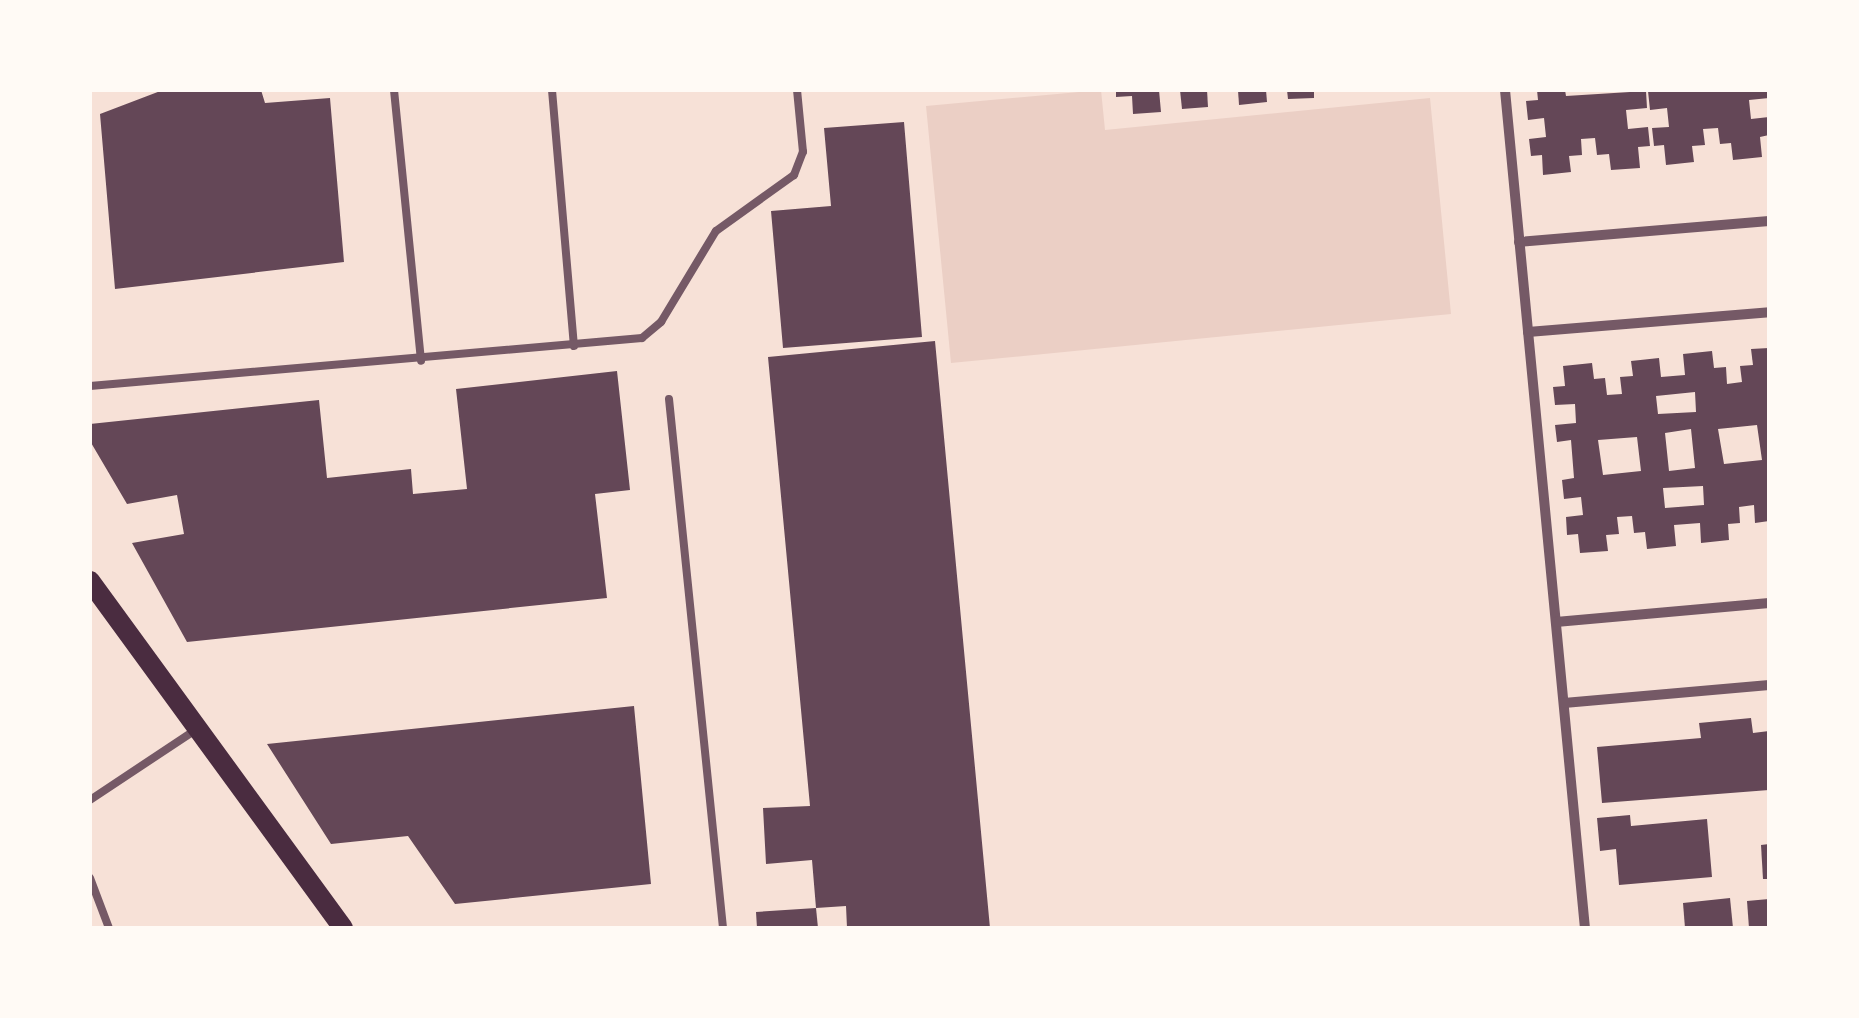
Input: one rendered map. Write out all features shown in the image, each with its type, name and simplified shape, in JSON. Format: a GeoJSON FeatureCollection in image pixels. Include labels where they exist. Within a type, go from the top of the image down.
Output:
{"type":"FeatureCollection","features":[{"type":"Feature","properties":{"kind":"main road"},"geometry":{"type":"LineString","coordinates":[[90,581],[343,928]]}},
{"type":"Feature","properties":{"kind":"street"},"geometry":{"type":"LineString","coordinates":[[1504,90],[1586,928]]}},
{"type":"Feature","properties":{"kind":"street"},"geometry":{"type":"LineString","coordinates":[[1520,242],[1769,221]]}},
{"type":"Feature","properties":{"kind":"street"},"geometry":{"type":"LineString","coordinates":[[1528,332],[1769,312]]}},
{"type":"Feature","properties":{"kind":"street"},"geometry":{"type":"LineString","coordinates":[[1556,622],[1769,603]]}},
{"type":"Feature","properties":{"kind":"street"},"geometry":{"type":"LineString","coordinates":[[1564,704],[1769,685]]}},
{"type":"Feature","properties":{"kind":"lane"},"geometry":{"type":"LineString","coordinates":[[394,90],[420,361]]}},
{"type":"Feature","properties":{"kind":"lane"},"geometry":{"type":"LineString","coordinates":[[552,90],[574,346]]}},
{"type":"Feature","properties":{"kind":"lane"},"geometry":{"type":"LineString","coordinates":[[90,386],[420,361],[574,346],[653,332],[716,231],[794,175],[803,152],[797,90]]}},
{"type":"Feature","properties":{"kind":"lane"},"geometry":{"type":"LineString","coordinates":[[668,399],[722,928]]}},
{"type":"Feature","properties":{"kind":"lane"},"geometry":{"type":"LineString","coordinates":[[90,800],[198,728]]}},
{"type":"Feature","properties":{"kind":"lane"},"geometry":{"type":"LineString","coordinates":[[90,878],[110,928]]}},
{"type":"Feature","properties":{"kind":"shaded area"},"geometry":{"type":"Polygon","coordinates":[[[1101,90],[1105,130],[1430,98],[1451,314],[951,363],[926,106],[1101,90]]]}},
{"type":"Feature","properties":{"kind":"building"},"geometry":{"type":"Polygon","coordinates":[[[163,90],[261,90],[265,103],[330,98],[344,262],[115,289],[100,114],[163,90]]]}},
{"type":"Feature","properties":{"kind":"building"},"geometry":{"type":"Polygon","coordinates":[[[1116,90],[1159,90],[1161,112],[1133,114],[1132,96],[1116,97],[1116,90]]]}},
{"type":"Feature","properties":{"kind":"building"},"geometry":{"type":"Polygon","coordinates":[[[1180,90],[1207,90],[1208,107],[1182,109],[1180,90]]]}},
{"type":"Feature","properties":{"kind":"building"},"geometry":{"type":"Polygon","coordinates":[[[1238,90],[1266,90],[1267,102],[1239,105],[1238,90]]]}},
{"type":"Feature","properties":{"kind":"building"},"geometry":{"type":"Polygon","coordinates":[[[1287,90],[1314,90],[1314,98],[1288,99],[1287,90]]]}},
{"type":"Feature","properties":{"kind":"building"},"geometry":{"type":"Polygon","coordinates":[[[1537,90],[1565,90],[1566,96],[1646,91],[1647,108],[1626,110],[1628,129],[1648,127],[1650,146],[1638,147],[1640,168],[1611,170],[1609,154],[1597,155],[1595,138],[1581,139],[1582,155],[1569,156],[1571,172],[1543,175],[1542,155],[1531,156],[1529,139],[1546,137],[1544,118],[1528,120],[1526,101],[1538,100],[1537,90]]]}},
{"type":"Feature","properties":{"kind":"building"},"geometry":{"type":"Polygon","coordinates":[[[1769,90],[1769,98],[1749,100],[1751,119],[1769,117],[1769,135],[1760,137],[1762,157],[1733,160],[1731,143],[1720,144],[1718,128],[1703,129],[1705,145],[1692,146],[1694,162],[1666,165],[1664,145],[1654,146],[1652,128],[1669,127],[1667,108],[1650,110],[1648,91],[1769,90]]]}},
{"type":"Feature","properties":{"kind":"building"},"geometry":{"type":"Polygon","coordinates":[[[904,122],[922,337],[783,348],[771,211],[831,206],[824,128],[904,122]]]}},
{"type":"Feature","properties":{"kind":"building"},"geometry":{"type":"Polygon","coordinates":[[[935,341],[990,928],[847,928],[846,906],[816,908],[812,860],[766,864],[763,808],[810,806],[768,357],[935,341]]]}},
{"type":"Feature","properties":{"kind":"building"},"geometry":{"type":"Polygon","coordinates":[[[1769,348],[1769,521],[1755,523],[1754,505],[1739,507],[1740,523],[1728,524],[1729,540],[1701,543],[1700,523],[1674,525],[1676,546],[1647,549],[1645,532],[1634,533],[1632,516],[1617,517],[1619,534],[1606,535],[1608,551],[1580,553],[1578,534],[1567,535],[1566,517],[1583,515],[1581,497],[1564,499],[1562,480],[1574,478],[1571,440],[1557,442],[1555,425],[1576,423],[1575,404],[1555,405],[1553,387],[1565,386],[1563,366],[1592,363],[1594,379],[1605,378],[1607,395],[1622,394],[1620,377],[1633,376],[1631,361],[1659,358],[1661,377],[1685,375],[1683,354],[1712,351],[1714,368],[1726,367],[1727,384],[1742,382],[1740,366],[1753,365],[1751,349],[1769,348]],[[1695,392],[1656,396],[1658,414],[1696,412],[1695,392]],[[1757,425],[1718,429],[1724,464],[1762,460],[1757,425]],[[1691,429],[1665,433],[1669,471],[1695,468],[1691,429]],[[1637,437],[1598,440],[1603,475],[1641,471],[1637,437]],[[1703,486],[1663,488],[1665,508],[1704,505],[1703,486]]]}},
{"type":"Feature","properties":{"kind":"building"},"geometry":{"type":"Polygon","coordinates":[[[617,371],[630,490],[595,494],[607,598],[187,642],[132,543],[184,534],[177,495],[127,504],[90,441],[90,424],[319,400],[327,478],[411,469],[413,494],[467,489],[456,389],[617,371]]]}},
{"type":"Feature","properties":{"kind":"building"},"geometry":{"type":"Polygon","coordinates":[[[634,706],[651,884],[455,904],[408,836],[331,844],[267,744],[634,706]]]}},
{"type":"Feature","properties":{"kind":"building"},"geometry":{"type":"Polygon","coordinates":[[[1751,718],[1753,733],[1769,731],[1769,790],[1602,803],[1597,747],[1701,738],[1699,723],[1751,718]]]}},
{"type":"Feature","properties":{"kind":"building"},"geometry":{"type":"Polygon","coordinates":[[[1630,815],[1631,826],[1707,819],[1712,877],[1619,885],[1616,849],[1600,851],[1597,818],[1630,815]]]}},
{"type":"Feature","properties":{"kind":"building"},"geometry":{"type":"Polygon","coordinates":[[[1769,844],[1769,879],[1763,879],[1761,845],[1769,844]]]}},
{"type":"Feature","properties":{"kind":"building"},"geometry":{"type":"Polygon","coordinates":[[[1730,898],[1733,928],[1685,928],[1683,903],[1730,898]]]}},
{"type":"Feature","properties":{"kind":"building"},"geometry":{"type":"Polygon","coordinates":[[[1769,899],[1769,928],[1749,928],[1747,901],[1769,899]]]}},
{"type":"Feature","properties":{"kind":"building"},"geometry":{"type":"Polygon","coordinates":[[[816,908],[818,928],[757,928],[756,912],[816,908]]]}}]}
